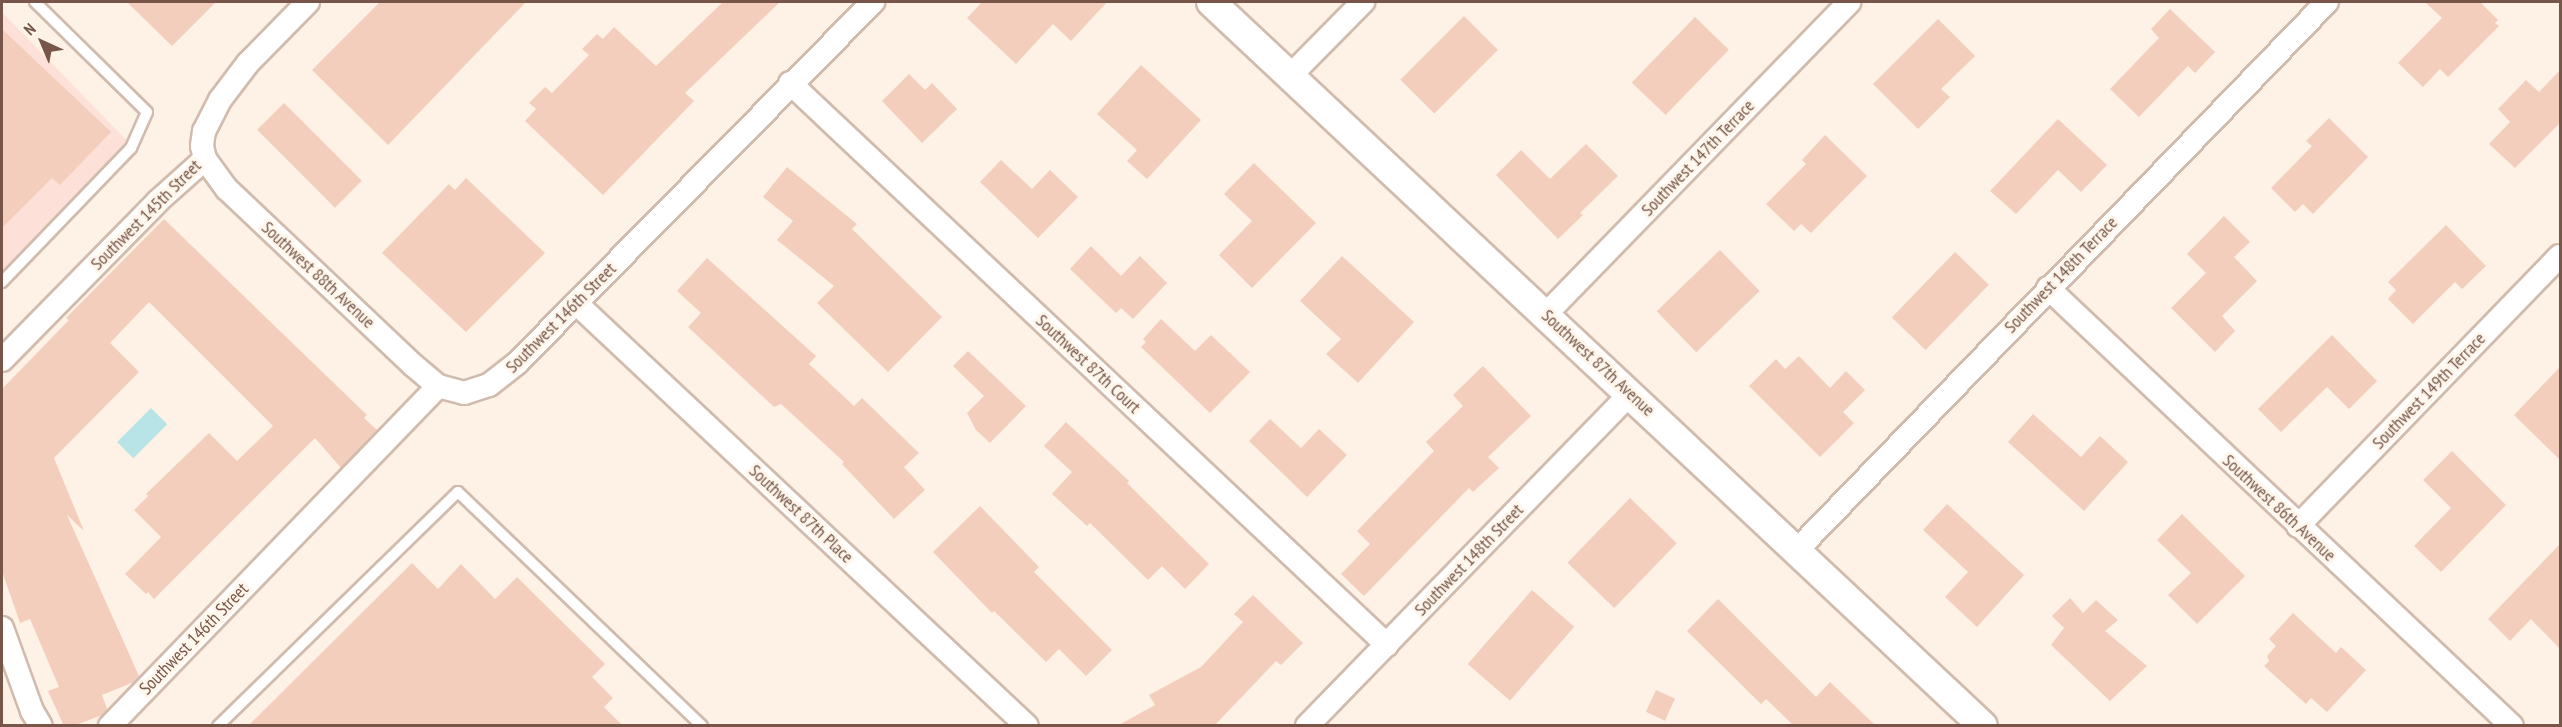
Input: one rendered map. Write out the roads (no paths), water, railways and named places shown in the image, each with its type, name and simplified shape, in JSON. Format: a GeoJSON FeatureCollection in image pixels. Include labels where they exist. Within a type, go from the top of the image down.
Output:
{"type":"FeatureCollection","features":[{"type":"Feature","properties":{"kind":"street","name":"Southwest 145th Street"},"geometry":{"type":"LineString","coordinates":[[2,360],[158,201],[205,159],[202,138],[220,100],[248,63],[308,2]]}},
{"type":"Feature","properties":{"kind":"street","name":"Southwest 146th Street"},"geometry":{"type":"LineString","coordinates":[[110,726],[438,386],[464,393],[489,385],[518,362],[790,83],[873,2]]}},
{"type":"Feature","properties":{"kind":"street","name":"Southwest 87th Avenue"},"geometry":{"type":"LineString","coordinates":[[1211,2],[1983,726]]}},
{"type":"Feature","properties":{"kind":"street"},"geometry":{"type":"LineString","coordinates":[[1291,75],[1363,2]]}},
{"type":"Feature","properties":{"kind":"street","name":"Southwest 147th Terrace"},"geometry":{"type":"LineString","coordinates":[[1546,314],[1849,2]]}},
{"type":"Feature","properties":{"kind":"street","name":"Southwest 148th Terrace"},"geometry":{"type":"LineString","coordinates":[[1797,550],[2048,288],[2328,2]]}},
{"type":"Feature","properties":{"kind":"street","name":"Southwest 87th Court"},"geometry":{"type":"LineString","coordinates":[[790,83],[1387,645]]}},
{"type":"Feature","properties":{"kind":"street","name":"Southwest 88th Avenue"},"geometry":{"type":"LineString","coordinates":[[205,159],[227,189],[438,386]]}},
{"type":"Feature","properties":{"kind":"street","name":"Southwest 149th Terrace"},"geometry":{"type":"LineString","coordinates":[[2298,526],[2560,256]]}},
{"type":"Feature","properties":{"kind":"street","name":"Southwest 86th Avenue"},"geometry":{"type":"LineString","coordinates":[[2048,288],[2512,726]]}},
{"type":"Feature","properties":{"kind":"street","name":"Southwest 87th Place"},"geometry":{"type":"LineString","coordinates":[[576,303],[1027,726]]}},
{"type":"Feature","properties":{"kind":"street","name":"Southwest 148th Street"},"geometry":{"type":"LineString","coordinates":[[1307,726],[1630,394]]}},
{"type":"Feature","properties":{"kind":"street"},"geometry":{"type":"LineString","coordinates":[[2,628],[32,711],[41,726]]}},
{"type":"Feature","properties":{"kind":"lane"},"geometry":{"type":"LineString","coordinates":[[2,282],[131,148],[147,112],[35,2]]}},
{"type":"Feature","properties":{"kind":"lane"},"geometry":{"type":"LineString","coordinates":[[218,726],[458,492],[702,726]]}},
{"type":"Feature","properties":{"kind":"water"},"geometry":{"type":"Polygon","coordinates":[[[151,408],[167,424],[133,458],[117,442],[151,408]]]}}]}
